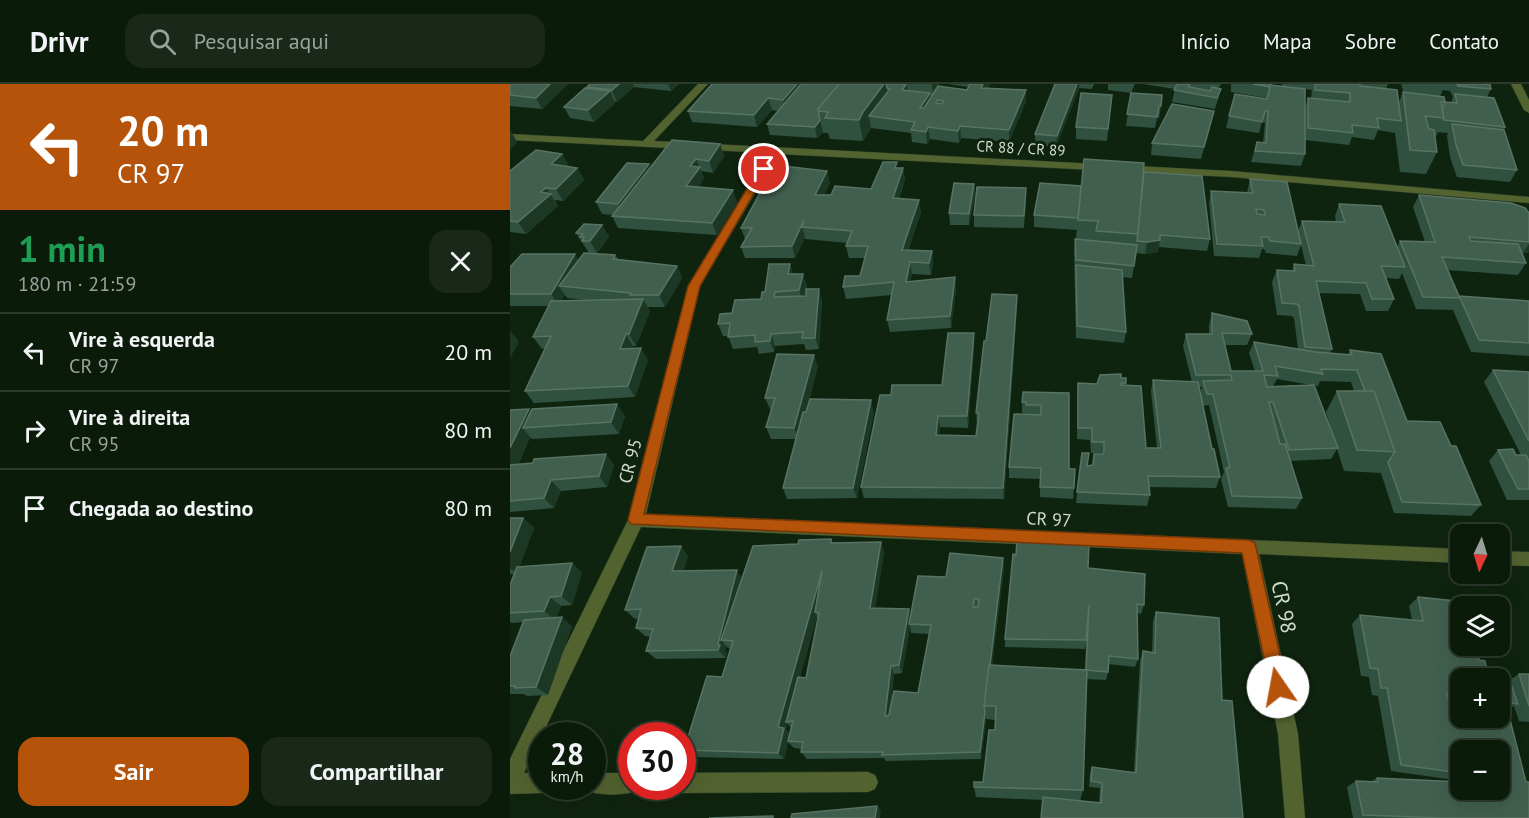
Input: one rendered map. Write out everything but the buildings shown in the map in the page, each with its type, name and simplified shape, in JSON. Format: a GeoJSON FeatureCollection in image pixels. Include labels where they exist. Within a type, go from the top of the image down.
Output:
{"type":"FeatureCollection","features":[{"type":"Feature","properties":{"kind":"street"},"geometry":{"type":"LineString","coordinates":[[646,144],[703,84]]}},
{"type":"Feature","properties":{"kind":"street"},"geometry":{"type":"LineString","coordinates":[[1516,84],[1529,110]]}},
{"type":"Feature","properties":{"kind":"street","name":"CR 88 / CR 89"},"geometry":{"type":"LineString","coordinates":[[510,137],[1231,174],[1529,200]]}},
{"type":"Feature","properties":{"kind":"street","name":"CR 95"},"geometry":{"type":"LineString","coordinates":[[510,782],[636,520],[694,286],[775,150]]}},
{"type":"Feature","properties":{"kind":"street","name":"CR 97"},"geometry":{"type":"LineString","coordinates":[[636,520],[1450,556]]}},
{"type":"Feature","properties":{"kind":"street","name":"CR 98"},"geometry":{"type":"LineString","coordinates":[[1249,547],[1288,734],[1295,818]]}},
{"type":"Feature","properties":{"kind":"street"},"geometry":{"type":"LineString","coordinates":[[1510,558],[1529,559]]}},
{"type":"Feature","properties":{"kind":"street"},"geometry":{"type":"LineString","coordinates":[[510,782],[528,783]]}},
{"type":"Feature","properties":{"kind":"street"},"geometry":{"type":"LineString","coordinates":[[696,783],[868,782]]}},
{"type":"Feature","properties":{"kind":"route"},"geometry":{"type":"LineString","coordinates":[[764,169],[694,286],[636,520],[1249,547],[1278,687]]}}]}
